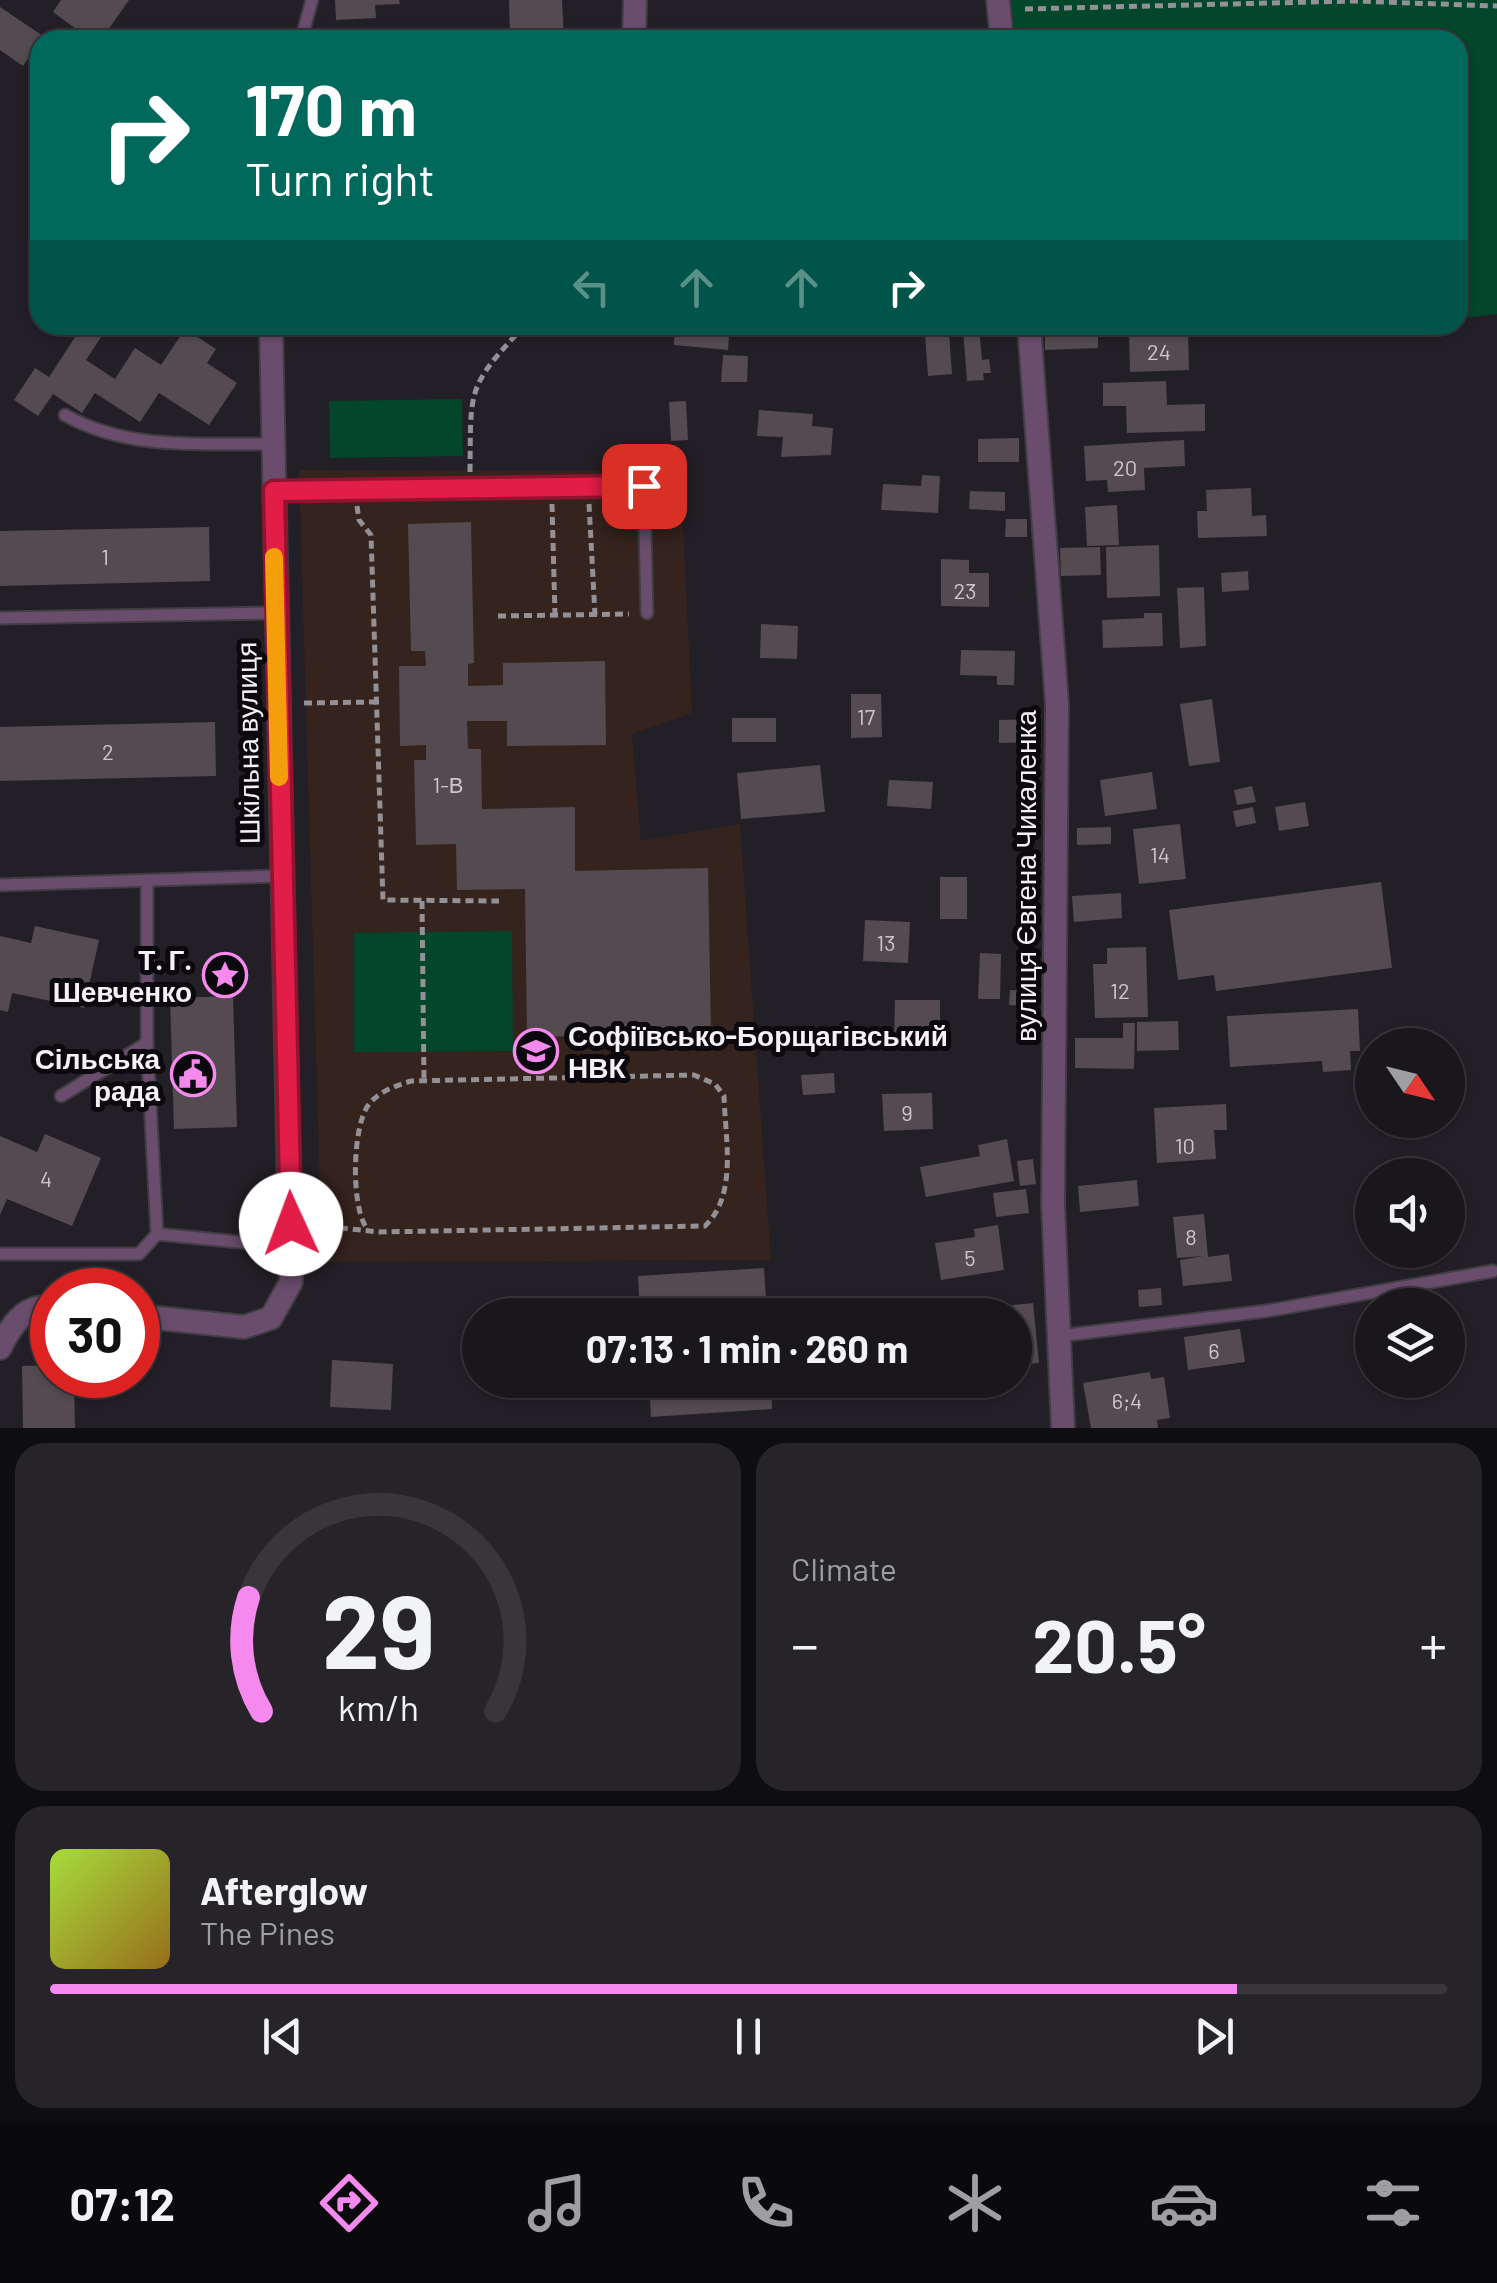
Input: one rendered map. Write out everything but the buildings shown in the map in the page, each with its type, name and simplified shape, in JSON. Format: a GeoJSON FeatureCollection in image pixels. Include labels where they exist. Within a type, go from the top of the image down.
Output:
{"type":"FeatureCollection","features":[{"type":"Feature","properties":{"kind":"street"},"geometry":{"type":"LineString","coordinates":[[634,30],[636,0]]}},
{"type":"Feature","properties":{"kind":"street"},"geometry":{"type":"LineString","coordinates":[[1003,30],[1005,5]]}},
{"type":"Feature","properties":{"kind":"street","name":"Шкільна вулиця"},"geometry":{"type":"LineString","coordinates":[[160,1318],[244,1326],[271,1318],[291,1282],[271,335]]}},
{"type":"Feature","properties":{"kind":"street","name":"вулиця Євгена Чикаленка"},"geometry":{"type":"LineString","coordinates":[[1030,335],[1056,704],[1053,1204],[1063,1428]]}},
{"type":"Feature","properties":{"kind":"street"},"geometry":{"type":"LineString","coordinates":[[3,1332],[30,1312]]}},
{"type":"Feature","properties":{"kind":"lane"},"geometry":{"type":"LineString","coordinates":[[304,30],[312,0]]}},
{"type":"Feature","properties":{"kind":"lane"},"geometry":{"type":"LineString","coordinates":[[65,415],[94,432],[125,438],[273,444]]}},
{"type":"Feature","properties":{"kind":"lane"},"geometry":{"type":"LineString","coordinates":[[274,491],[644,486],[647,614]]}},
{"type":"Feature","properties":{"kind":"lane"},"geometry":{"type":"LineString","coordinates":[[0,618],[274,613]]}},
{"type":"Feature","properties":{"kind":"lane"},"geometry":{"type":"LineString","coordinates":[[0,885],[280,876]]}},
{"type":"Feature","properties":{"kind":"lane"},"geometry":{"type":"LineString","coordinates":[[0,1254],[138,1254],[157,1234],[148,1043],[147,882]]}},
{"type":"Feature","properties":{"kind":"lane"},"geometry":{"type":"LineString","coordinates":[[62,1096],[148,1043]]}},
{"type":"Feature","properties":{"kind":"lane"},"geometry":{"type":"LineString","coordinates":[[157,1234],[291,1235]]}},
{"type":"Feature","properties":{"kind":"lane"},"geometry":{"type":"LineString","coordinates":[[1058,1336],[1266,1311],[1494,1271]]}},
{"type":"Feature","properties":{"kind":"path"},"geometry":{"type":"LineString","coordinates":[[1005,5],[1353,1],[1497,6]]}},
{"type":"Feature","properties":{"kind":"path"},"geometry":{"type":"LineString","coordinates":[[470,487],[471,394],[486,366],[516,335]]}},
{"type":"Feature","properties":{"kind":"path"},"geometry":{"type":"LineString","coordinates":[[552,486],[555,615]]}},
{"type":"Feature","properties":{"kind":"path"},"geometry":{"type":"LineString","coordinates":[[588,486],[595,615]]}},
{"type":"Feature","properties":{"kind":"path"},"geometry":{"type":"LineString","coordinates":[[356,488],[359,520],[371,535],[384,900],[498,901]]}},
{"type":"Feature","properties":{"kind":"path"},"geometry":{"type":"LineString","coordinates":[[498,616],[647,614]]}},
{"type":"Feature","properties":{"kind":"path"},"geometry":{"type":"LineString","coordinates":[[278,704],[376,702]]}},
{"type":"Feature","properties":{"kind":"path"},"geometry":{"type":"LineString","coordinates":[[422,900],[424,1080]]}},
{"type":"Feature","properties":{"kind":"path"},"geometry":{"type":"LineString","coordinates":[[291,1235],[366,1227],[380,1232],[705,1226],[716,1216],[726,1194],[724,1096],[715,1084],[694,1075],[424,1080],[388,1088],[368,1105],[358,1128],[356,1214],[366,1227]]}},
{"type":"Feature","properties":{"kind":"shaded area","name":"Софіївсько-Борщагівський НВК"},"geometry":{"type":"Polygon","coordinates":[[[299,470],[665,471],[665,502],[682,503],[692,713],[632,734],[641,841],[740,824],[771,1260],[322,1262],[299,470]]]}},
{"type":"Feature","properties":{"kind":"green space"},"geometry":{"type":"Polygon","coordinates":[[[1011,0],[1497,0],[1497,314],[1468,318],[1468,30],[1014,30],[1011,0]]]}},
{"type":"Feature","properties":{"kind":"green space"},"geometry":{"type":"Polygon","coordinates":[[[462,399],[463,456],[330,458],[329,401],[462,399]]]}},
{"type":"Feature","properties":{"kind":"green space"},"geometry":{"type":"Polygon","coordinates":[[[512,931],[513,1051],[354,1052],[354,933],[512,931]]]}},
{"type":"Feature","properties":{"kind":"slow traffic"},"geometry":{"type":"LineString","coordinates":[[274,557],[279,777]]}},
{"type":"Feature","properties":{"kind":"place","name":"Т. Г. Шевченко"},"geometry":{"type":"Point","coordinates":[225,975]}},
{"type":"Feature","properties":{"kind":"place","name":"Софіївсько-Борщагівський НВК"},"geometry":{"type":"Point","coordinates":[536,1051]}},
{"type":"Feature","properties":{"kind":"place","name":"Сільська рада"},"geometry":{"type":"Point","coordinates":[193,1074]}},
{"type":"Feature","properties":{"kind":"route"},"geometry":{"type":"LineString","coordinates":[[291,1224],[274,491],[644,486]]}}]}
